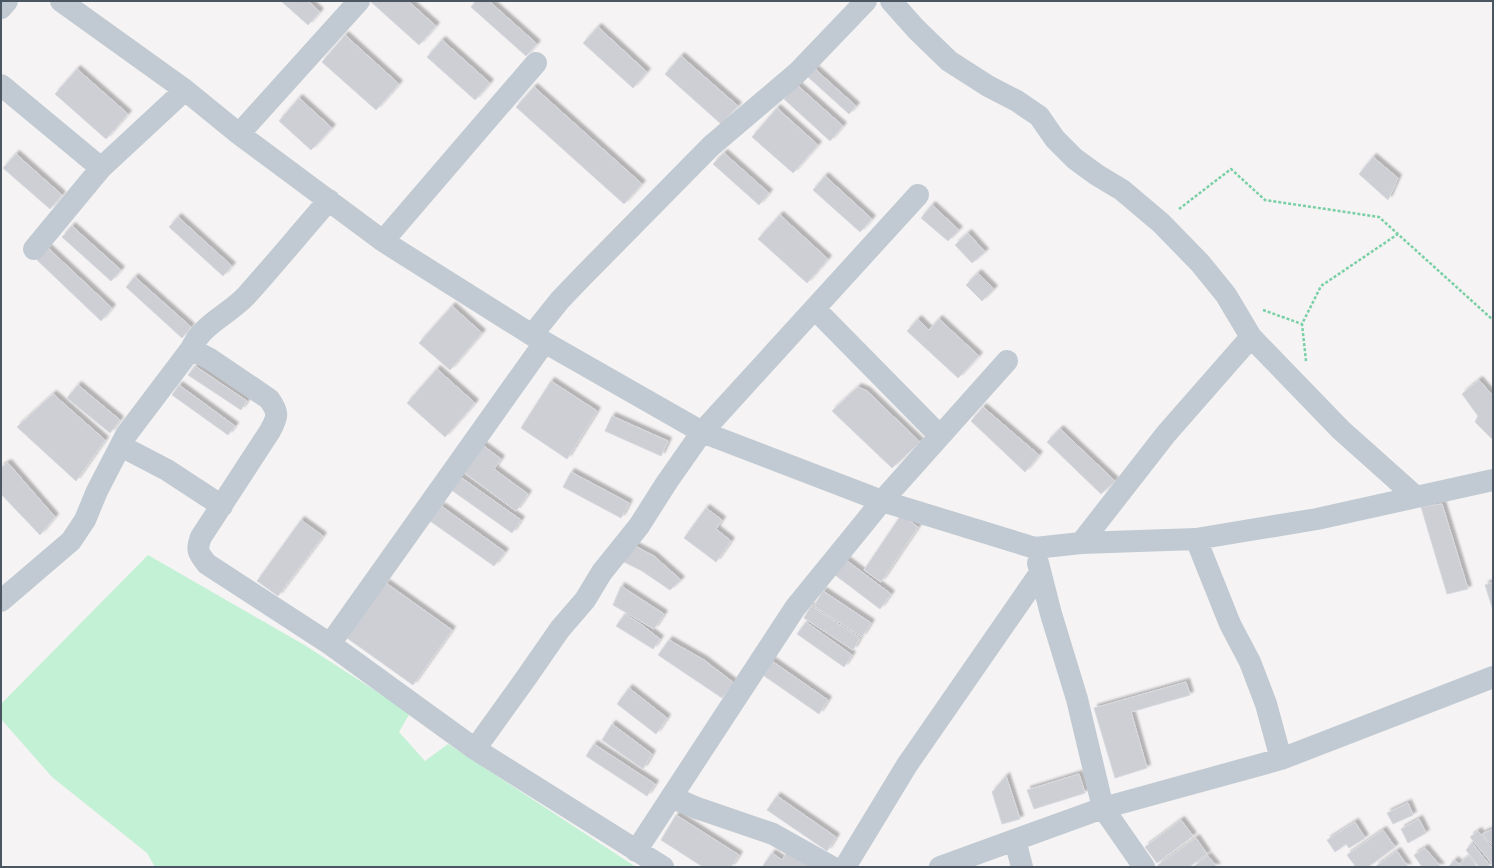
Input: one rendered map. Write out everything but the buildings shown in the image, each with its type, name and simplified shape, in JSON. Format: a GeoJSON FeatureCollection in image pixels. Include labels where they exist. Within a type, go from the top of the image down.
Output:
{"type":"FeatureCollection","features":[{"type":"Feature","properties":{"kind":"street"},"geometry":{"type":"LineString","coordinates":[[1,8],[7,1]]}},
{"type":"Feature","properties":{"kind":"street"},"geometry":{"type":"LineString","coordinates":[[62,1],[185,90],[240,134],[383,241],[538,339],[702,432],[882,501],[1035,548],[1081,543],[1196,539],[1317,519],[1493,480]]}},
{"type":"Feature","properties":{"kind":"street"},"geometry":{"type":"LineString","coordinates":[[240,134],[359,1]]}},
{"type":"Feature","properties":{"kind":"street"},"geometry":{"type":"LineString","coordinates":[[330,644],[538,339],[560,300],[711,146],[797,73],[866,1]]}},
{"type":"Feature","properties":{"kind":"street"},"geometry":{"type":"LineString","coordinates":[[891,1],[916,29],[949,61],[988,86],[1017,101],[1039,116],[1055,139],[1074,159],[1097,176],[1122,190],[1161,223],[1200,263],[1226,295],[1251,337],[1341,430],[1416,497]]}},
{"type":"Feature","properties":{"kind":"street"},"geometry":{"type":"LineString","coordinates":[[383,241],[536,63]]}},
{"type":"Feature","properties":{"kind":"street"},"geometry":{"type":"LineString","coordinates":[[1,85],[101,168]]}},
{"type":"Feature","properties":{"kind":"street"},"geometry":{"type":"LineString","coordinates":[[34,249],[101,168],[185,90]]}},
{"type":"Feature","properties":{"kind":"street"},"geometry":{"type":"LineString","coordinates":[[475,749],[560,630],[585,600],[602,572],[639,526],[667,482],[702,432],[918,195]]}},
{"type":"Feature","properties":{"kind":"street"},"geometry":{"type":"LineString","coordinates":[[1,600],[70,542],[85,520],[97,490],[126,436],[191,349],[195,340],[203,330],[244,297],[329,200]]}},
{"type":"Feature","properties":{"kind":"street"},"geometry":{"type":"LineString","coordinates":[[815,309],[940,436]]}},
{"type":"Feature","properties":{"kind":"street"},"geometry":{"type":"LineString","coordinates":[[1081,543],[1166,434],[1251,337]]}},
{"type":"Feature","properties":{"kind":"street"},"geometry":{"type":"LineString","coordinates":[[191,349],[210,359],[269,399],[276,408],[277,418],[201,537],[198,546],[200,555],[207,564],[330,644],[475,749],[663,867]]}},
{"type":"Feature","properties":{"kind":"street"},"geometry":{"type":"LineString","coordinates":[[636,851],[795,608],[882,501],[1006,362]]}},
{"type":"Feature","properties":{"kind":"street"},"geometry":{"type":"LineString","coordinates":[[121,446],[167,470],[222,506]]}},
{"type":"Feature","properties":{"kind":"street"},"geometry":{"type":"LineString","coordinates":[[1196,539],[1230,624],[1250,662],[1266,704],[1281,759]]}},
{"type":"Feature","properties":{"kind":"street"},"geometry":{"type":"LineString","coordinates":[[1035,548],[1040,573],[1077,699],[1103,808],[1144,867]]}},
{"type":"Feature","properties":{"kind":"street"},"geometry":{"type":"LineString","coordinates":[[845,867],[907,765],[1040,573]]}},
{"type":"Feature","properties":{"kind":"street"},"geometry":{"type":"LineString","coordinates":[[940,867],[1103,808],[1281,759],[1493,677]]}},
{"type":"Feature","properties":{"kind":"street"},"geometry":{"type":"LineString","coordinates":[[671,797],[697,808],[773,834],[832,867]]}},
{"type":"Feature","properties":{"kind":"street"},"geometry":{"type":"LineString","coordinates":[[1015,840],[1022,867]]}},
{"type":"Feature","properties":{"kind":"path"},"geometry":{"type":"LineString","coordinates":[[1161,223],[1231,169],[1265,200],[1378,217],[1493,320]]}},
{"type":"Feature","properties":{"kind":"path"},"geometry":{"type":"LineString","coordinates":[[1311,398],[1302,324],[1321,286],[1398,234]]}},
{"type":"Feature","properties":{"kind":"green space"},"geometry":{"type":"Polygon","coordinates":[[[148,555],[306,646],[410,713],[399,732],[425,761],[448,744],[636,867],[155,867],[147,853],[52,777],[1,719],[1,704],[148,555]]]}}]}
